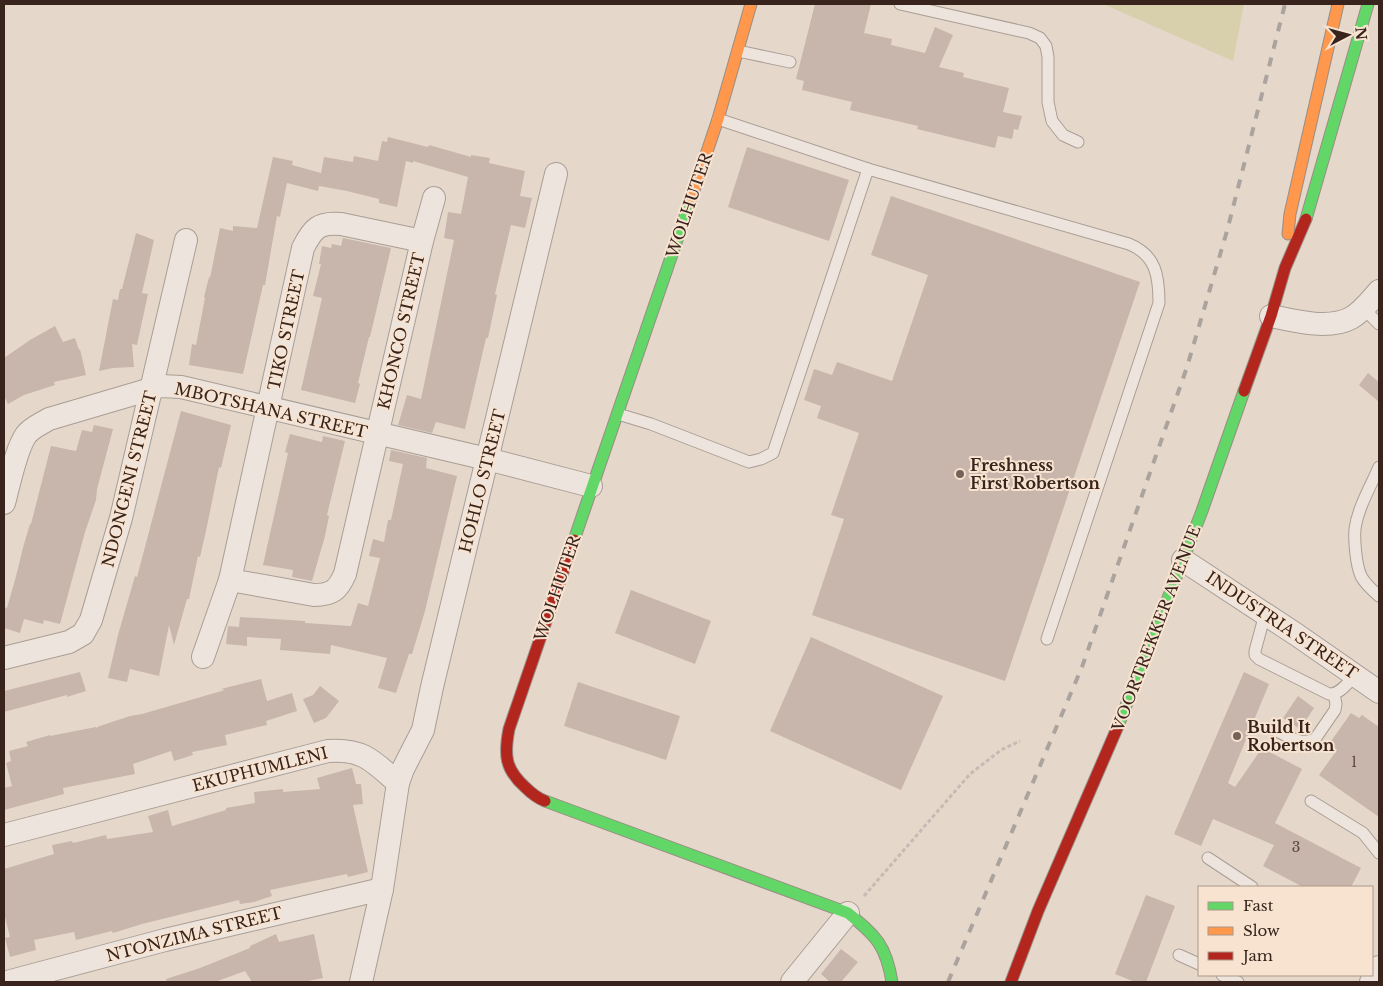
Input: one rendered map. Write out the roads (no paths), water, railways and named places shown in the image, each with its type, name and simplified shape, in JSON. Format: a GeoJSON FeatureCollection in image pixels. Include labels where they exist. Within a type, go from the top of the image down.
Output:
{"type":"FeatureCollection","features":[{"type":"Feature","properties":{"kind":"main road","name":"WOLHUTER"},"geometry":{"type":"LineString","coordinates":[[751,4],[718,119],[509,729],[506,754],[510,770],[523,786],[538,798],[848,913],[879,939],[886,952],[892,982]]}},
{"type":"Feature","properties":{"kind":"main road","name":"VOORTREKKER AVENUE"},"geometry":{"type":"LineString","coordinates":[[1285,268],[1290,214],[1338,4]]}},
{"type":"Feature","properties":{"kind":"main road","name":"VOORTREKKER AVENUE"},"geometry":{"type":"LineString","coordinates":[[1011,982],[1038,911],[1116,732],[1202,511],[1271,316],[1285,268],[1308,216],[1368,4]]}},
{"type":"Feature","properties":{"kind":"street","name":"HOHLO STREET"},"geometry":{"type":"LineString","coordinates":[[398,783],[423,730],[556,174]]}},
{"type":"Feature","properties":{"kind":"street","name":"KHONCO STREET"},"geometry":{"type":"LineString","coordinates":[[230,580],[314,595],[334,591],[341,583],[345,574],[422,241],[434,198]]}},
{"type":"Feature","properties":{"kind":"street","name":"TIKO STREET"},"geometry":{"type":"LineString","coordinates":[[203,657],[230,580],[303,248],[309,236],[318,226],[328,222],[422,241]]}},
{"type":"Feature","properties":{"kind":"street","name":"NDONGENI STREET"},"geometry":{"type":"LineString","coordinates":[[4,658],[69,642],[83,634],[91,620],[121,518],[186,240]]}},
{"type":"Feature","properties":{"kind":"street"},"geometry":{"type":"LineString","coordinates":[[1271,316],[1306,323],[1331,323],[1349,319],[1363,308],[1379,291]]}},
{"type":"Feature","properties":{"kind":"street","name":"MBOTSHANA STREET"},"geometry":{"type":"LineString","coordinates":[[4,503],[19,450],[26,435],[35,427],[49,419],[161,386],[181,387],[487,459],[591,486]]}},
{"type":"Feature","properties":{"kind":"street","name":"INDUSTRIA STREET"},"geometry":{"type":"LineString","coordinates":[[1184,560],[1379,692]]}},
{"type":"Feature","properties":{"kind":"street","name":"EKUPHUMLENI"},"geometry":{"type":"LineString","coordinates":[[4,834],[328,751],[356,752],[372,760],[398,783]]}},
{"type":"Feature","properties":{"kind":"street"},"geometry":{"type":"LineString","coordinates":[[361,982],[382,889],[398,783]]}},
{"type":"Feature","properties":{"kind":"street","name":"NTONZIMA STREET"},"geometry":{"type":"LineString","coordinates":[[7,982],[165,940],[382,889]]}},
{"type":"Feature","properties":{"kind":"street"},"geometry":{"type":"LineString","coordinates":[[792,982],[848,913]]}},
{"type":"Feature","properties":{"kind":"lane"},"geometry":{"type":"LineString","coordinates":[[900,4],[1029,33],[1040,38],[1046,46],[1048,57],[1048,102],[1052,121],[1063,135],[1078,142]]}},
{"type":"Feature","properties":{"kind":"lane"},"geometry":{"type":"LineString","coordinates":[[738,51],[790,62]]}},
{"type":"Feature","properties":{"kind":"lane"},"geometry":{"type":"LineString","coordinates":[[718,119],[868,169],[1129,244],[1142,249],[1152,262],[1159,280],[1159,303],[1047,639]]}},
{"type":"Feature","properties":{"kind":"lane"},"geometry":{"type":"LineString","coordinates":[[618,414],[651,424],[749,462],[762,459],[773,453],[868,169]]}},
{"type":"Feature","properties":{"kind":"lane"},"geometry":{"type":"LineString","coordinates":[[1363,308],[1379,324]]}},
{"type":"Feature","properties":{"kind":"lane"},"geometry":{"type":"LineString","coordinates":[[1379,467],[1362,505],[1355,529],[1356,552],[1361,575],[1369,588],[1379,596]]}},
{"type":"Feature","properties":{"kind":"lane"},"geometry":{"type":"LineString","coordinates":[[1266,614],[1256,645],[1255,655],[1259,659],[1329,694],[1334,694],[1356,675]]}},
{"type":"Feature","properties":{"kind":"lane"},"geometry":{"type":"LineString","coordinates":[[1276,730],[1300,742],[1310,742],[1315,739],[1334,710],[1336,704],[1334,694]]}},
{"type":"Feature","properties":{"kind":"lane"},"geometry":{"type":"LineString","coordinates":[[1311,801],[1363,833],[1379,853]]}},
{"type":"Feature","properties":{"kind":"lane"},"geometry":{"type":"LineString","coordinates":[[1208,858],[1250,886]]}},
{"type":"Feature","properties":{"kind":"lane"},"geometry":{"type":"LineString","coordinates":[[1179,955],[1198,964]]}},
{"type":"Feature","properties":{"kind":"lane"},"geometry":{"type":"LineString","coordinates":[[1224,976],[1238,982]]}},
{"type":"Feature","properties":{"kind":"railway"},"geometry":{"type":"LineString","coordinates":[[948,982],[1082,667],[1187,367],[1227,231],[1285,4]]}},
{"type":"Feature","properties":{"kind":"place","name":"Freshness First Robertson"},"geometry":{"type":"Point","coordinates":[960,474]}},
{"type":"Feature","properties":{"kind":"place","name":"Build It Robertson"},"geometry":{"type":"Point","coordinates":[1237,736]}}]}
